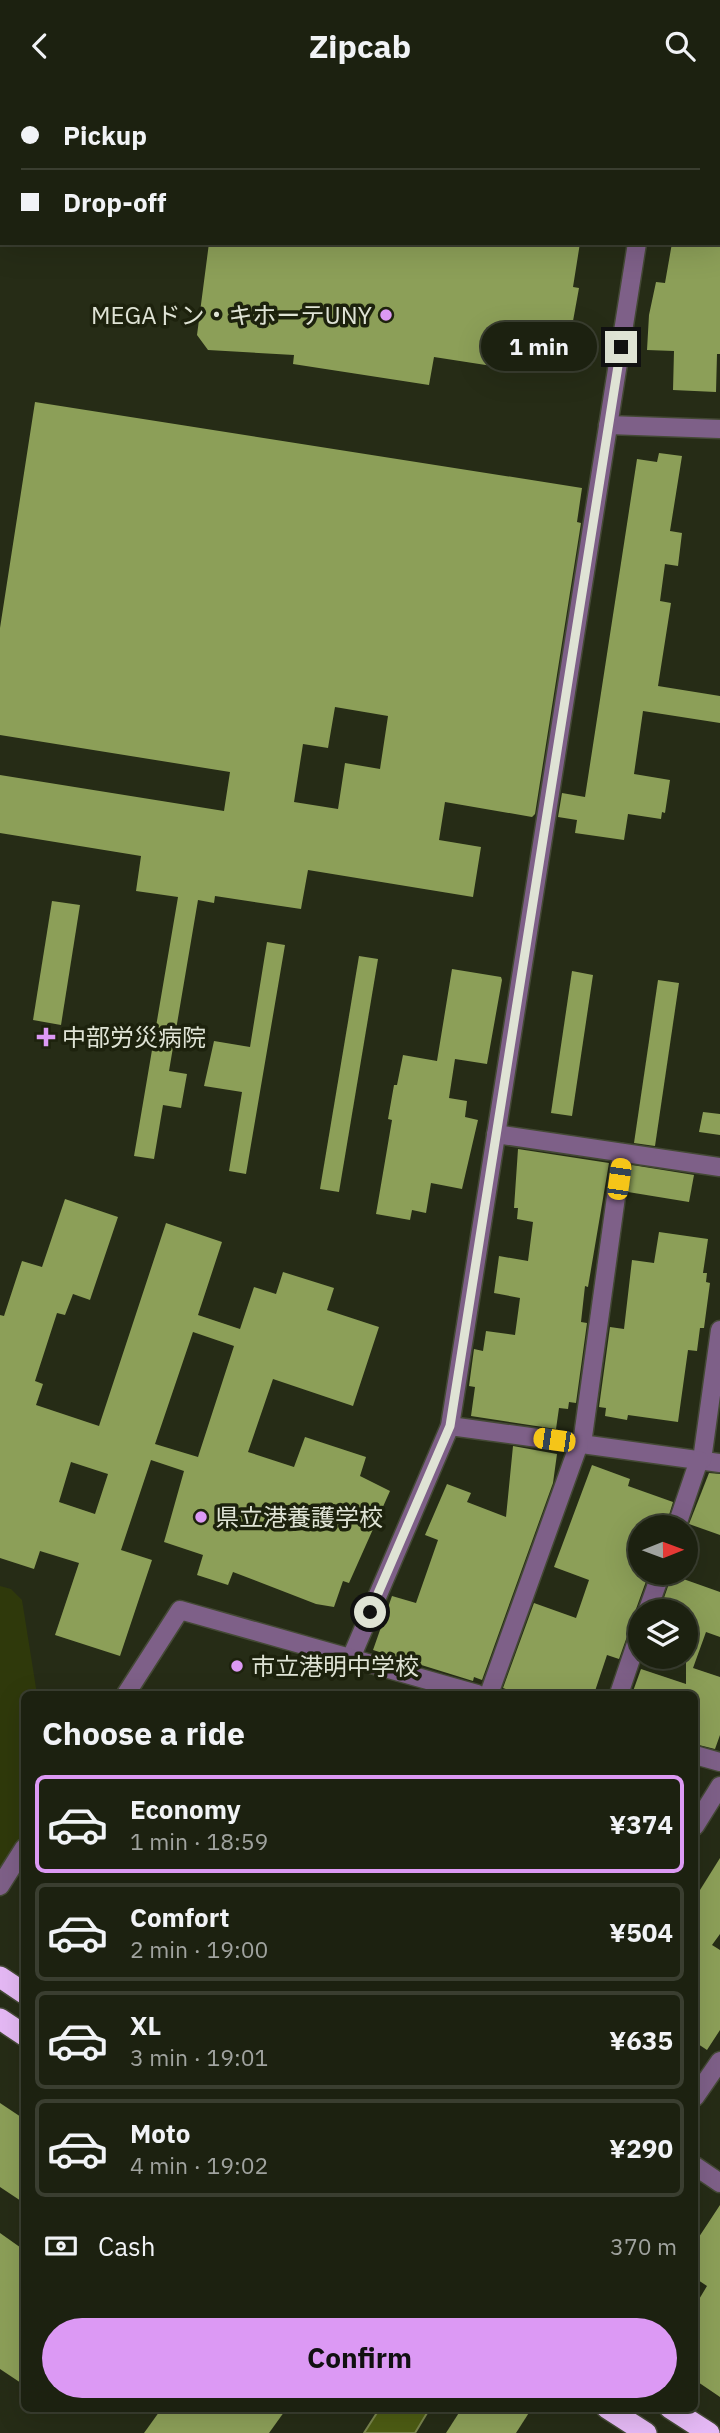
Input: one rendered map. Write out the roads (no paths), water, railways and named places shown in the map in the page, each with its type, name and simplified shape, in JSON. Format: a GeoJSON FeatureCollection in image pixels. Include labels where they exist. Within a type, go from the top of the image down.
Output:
{"type":"FeatureCollection","features":[{"type":"Feature","properties":{"kind":"highway"},"geometry":{"type":"LineString","coordinates":[[0,1977],[21,1991]]}},
{"type":"Feature","properties":{"kind":"highway"},"geometry":{"type":"LineString","coordinates":[[0,2019],[21,2033]]}},
{"type":"Feature","properties":{"kind":"highway"},"geometry":{"type":"LineString","coordinates":[[613,2412],[646,2433]]}},
{"type":"Feature","properties":{"kind":"highway"},"geometry":{"type":"LineString","coordinates":[[676,2412],[709,2433]]}},
{"type":"Feature","properties":{"kind":"street"},"geometry":{"type":"LineString","coordinates":[[351,1658],[450,1426],[637,245]]}},
{"type":"Feature","properties":{"kind":"street"},"geometry":{"type":"LineString","coordinates":[[608,425],[720,429]]}},
{"type":"Feature","properties":{"kind":"street"},"geometry":{"type":"LineString","coordinates":[[496,1134],[720,1167]]}},
{"type":"Feature","properties":{"kind":"street"},"geometry":{"type":"LineString","coordinates":[[490,1691],[581,1444],[622,1153]]}},
{"type":"Feature","properties":{"kind":"street"},"geometry":{"type":"LineString","coordinates":[[682,1515],[707,1461],[720,1330]]}},
{"type":"Feature","properties":{"kind":"street"},"geometry":{"type":"LineString","coordinates":[[450,1426],[707,1461]]}},
{"type":"Feature","properties":{"kind":"street"},"geometry":{"type":"LineString","coordinates":[[128,1691],[180,1610],[466,1691]]}},
{"type":"Feature","properties":{"kind":"street"},"geometry":{"type":"LineString","coordinates":[[620,1691],[628,1667]]}},
{"type":"Feature","properties":{"kind":"street"},"geometry":{"type":"LineString","coordinates":[[698,1756],[720,1762]]}},
{"type":"Feature","properties":{"kind":"street"},"geometry":{"type":"LineString","coordinates":[[698,1821],[720,1786]]}},
{"type":"Feature","properties":{"kind":"street"},"geometry":{"type":"LineString","coordinates":[[0,1886],[21,1853]]}},
{"type":"Feature","properties":{"kind":"street"},"geometry":{"type":"LineString","coordinates":[[698,2093],[720,2060]]}},
{"type":"Feature","properties":{"kind":"street"},"geometry":{"type":"LineString","coordinates":[[698,2168],[720,2183]]}},
{"type":"Feature","properties":{"kind":"place","name":"MEGAドン・キホーテUNY"},"geometry":{"type":"Point","coordinates":[386,315]}},
{"type":"Feature","properties":{"kind":"place","name":"中部労災病院"},"geometry":{"type":"Point","coordinates":[46,1037]}},
{"type":"Feature","properties":{"kind":"place","name":"県立港養護学校"},"geometry":{"type":"Point","coordinates":[201,1517]}},
{"type":"Feature","properties":{"kind":"place","name":"市立港明中学校"},"geometry":{"type":"Point","coordinates":[237,1666]}}]}
